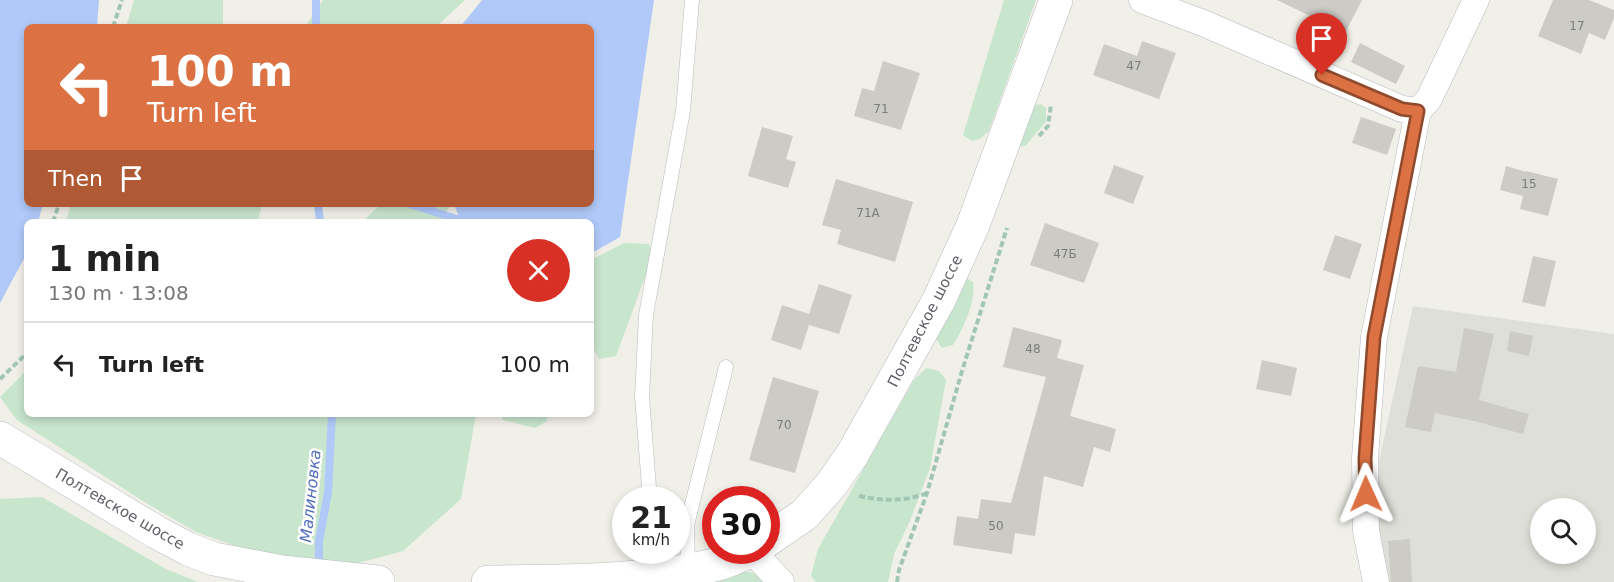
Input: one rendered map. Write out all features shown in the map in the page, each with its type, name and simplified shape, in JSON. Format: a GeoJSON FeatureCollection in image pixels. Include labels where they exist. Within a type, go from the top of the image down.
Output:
{"type":"FeatureCollection","features":[{"type":"Feature","properties":{"kind":"street","name":"Полтевское шоссе"},"geometry":{"type":"LineString","coordinates":[[780,531],[804,515],[831,485],[852,455],[939,300],[973,225],[1056,0]]}},
{"type":"Feature","properties":{"kind":"street"},"geometry":{"type":"LineString","coordinates":[[1142,0],[1203,23],[1402,109],[1418,111]]}},
{"type":"Feature","properties":{"kind":"street"},"geometry":{"type":"LineString","coordinates":[[1376,582],[1366,531],[1365,458],[1374,337],[1418,111],[1429,99],[1476,0]]}},
{"type":"Feature","properties":{"kind":"street","name":"Полтевское шоссе"},"geometry":{"type":"LineString","coordinates":[[0,438],[188,549],[214,559],[282,572],[363,580]]}},
{"type":"Feature","properties":{"kind":"street"},"geometry":{"type":"LineString","coordinates":[[488,582],[576,581],[641,564]]}},
{"type":"Feature","properties":{"kind":"street"},"geometry":{"type":"LineString","coordinates":[[650,564],[688,571],[720,564]]}},
{"type":"Feature","properties":{"kind":"street"},"geometry":{"type":"LineString","coordinates":[[764,564],[781,582]]}},
{"type":"Feature","properties":{"kind":"lane"},"geometry":{"type":"LineString","coordinates":[[649,486],[642,397],[646,315],[683,111],[692,0]]}},
{"type":"Feature","properties":{"kind":"lane"},"geometry":{"type":"LineString","coordinates":[[688,571],[687,525],[726,367]]}},
{"type":"Feature","properties":{"kind":"path"},"geometry":{"type":"LineString","coordinates":[[114,24],[122,0]]}},
{"type":"Feature","properties":{"kind":"path"},"geometry":{"type":"LineString","coordinates":[[1038,139],[1048,126],[1054,96]]}},
{"type":"Feature","properties":{"kind":"path"},"geometry":{"type":"LineString","coordinates":[[897,582],[899,570],[927,493],[962,370],[1008,224]]}},
{"type":"Feature","properties":{"kind":"path"},"geometry":{"type":"LineString","coordinates":[[0,379],[24,356]]}},
{"type":"Feature","properties":{"kind":"path"},"geometry":{"type":"LineString","coordinates":[[831,485],[855,495],[880,500],[912,499],[927,493]]}},
{"type":"Feature","properties":{"kind":"shaded area"},"geometry":{"type":"Polygon","coordinates":[[[1413,306],[1614,334],[1614,582],[1383,582],[1378,516],[1379,461],[1413,306]]]}},
{"type":"Feature","properties":{"kind":"green space"},"geometry":{"type":"Polygon","coordinates":[[[134,0],[223,0],[223,24],[127,24],[134,0]]]}},
{"type":"Feature","properties":{"kind":"green space"},"geometry":{"type":"Polygon","coordinates":[[[323,0],[465,0],[439,24],[307,24],[323,0]]]}},
{"type":"Feature","properties":{"kind":"green space"},"geometry":{"type":"Polygon","coordinates":[[[1004,0],[1036,0],[989,131],[980,139],[972,141],[963,135],[1004,0]]]}},
{"type":"Feature","properties":{"kind":"green space"},"geometry":{"type":"Polygon","coordinates":[[[1041,104],[1046,108],[1046,122],[1025,146],[1013,147],[1030,106],[1041,104]]]}},
{"type":"Feature","properties":{"kind":"green space"},"geometry":{"type":"Polygon","coordinates":[[[70,207],[261,207],[259,219],[67,219],[70,207]]]}},
{"type":"Feature","properties":{"kind":"green space"},"geometry":{"type":"Polygon","coordinates":[[[378,207],[449,207],[442,219],[366,218],[378,207]]]}},
{"type":"Feature","properties":{"kind":"green space"},"geometry":{"type":"Polygon","coordinates":[[[624,243],[649,244],[652,258],[616,356],[599,359],[594,350],[594,258],[624,243]]]}},
{"type":"Feature","properties":{"kind":"green space"},"geometry":{"type":"Polygon","coordinates":[[[964,277],[973,282],[971,306],[953,345],[942,348],[936,339],[935,328],[964,277]]]}},
{"type":"Feature","properties":{"kind":"green space"},"geometry":{"type":"Polygon","coordinates":[[[926,368],[939,371],[946,380],[930,468],[910,521],[894,554],[888,582],[816,582],[811,576],[818,549],[914,380],[926,368]]]}},
{"type":"Feature","properties":{"kind":"green space"},"geometry":{"type":"Polygon","coordinates":[[[24,373],[24,417],[475,417],[461,499],[403,551],[347,566],[293,561],[241,548],[196,532],[146,503],[17,420],[0,397],[24,373]]]}},
{"type":"Feature","properties":{"kind":"green space"},"geometry":{"type":"Polygon","coordinates":[[[502,417],[548,417],[547,421],[535,428],[503,420],[502,417]]]}},
{"type":"Feature","properties":{"kind":"green space"},"geometry":{"type":"Polygon","coordinates":[[[42,497],[166,569],[198,582],[0,582],[0,499],[42,497]]]}},
{"type":"Feature","properties":{"kind":"green space"},"geometry":{"type":"Polygon","coordinates":[[[743,571],[765,576],[770,582],[715,582],[716,580],[743,571]]]}},
{"type":"Feature","properties":{"kind":"water"},"geometry":{"type":"Polygon","coordinates":[[[0,0],[99,0],[97,24],[24,24],[24,207],[42,207],[39,219],[24,219],[24,259],[0,303],[0,0]]]}},
{"type":"Feature","properties":{"kind":"water"},"geometry":{"type":"Polygon","coordinates":[[[482,0],[654,0],[620,237],[594,252],[594,219],[460,219],[455,207],[594,207],[594,24],[462,24],[482,0]]]}},
{"type":"Feature","properties":{"kind":"building"},"geometry":{"type":"Polygon","coordinates":[[[1277,0],[1362,0],[1345,33],[1277,0]]]}},
{"type":"Feature","properties":{"kind":"building"},"geometry":{"type":"Polygon","coordinates":[[[1553,0],[1589,0],[1614,10],[1614,18],[1605,40],[1589,33],[1581,54],[1538,36],[1553,0]]]}},
{"type":"Feature","properties":{"kind":"building"},"geometry":{"type":"Polygon","coordinates":[[[1142,41],[1176,53],[1159,99],[1093,75],[1104,44],[1137,56],[1142,41]]]}},
{"type":"Feature","properties":{"kind":"building"},"geometry":{"type":"Polygon","coordinates":[[[1360,43],[1405,66],[1396,84],[1351,62],[1360,43]]]}},
{"type":"Feature","properties":{"kind":"building"},"geometry":{"type":"Polygon","coordinates":[[[883,61],[920,73],[901,130],[854,116],[862,88],[874,91],[883,61]]]}},
{"type":"Feature","properties":{"kind":"building"},"geometry":{"type":"Polygon","coordinates":[[[1361,117],[1396,129],[1387,155],[1352,143],[1361,117]]]}},
{"type":"Feature","properties":{"kind":"building"},"geometry":{"type":"Polygon","coordinates":[[[762,127],[793,136],[786,159],[796,162],[788,188],[748,176],[762,127]]]}},
{"type":"Feature","properties":{"kind":"building"},"geometry":{"type":"Polygon","coordinates":[[[1114,165],[1144,176],[1133,204],[1104,193],[1114,165]]]}},
{"type":"Feature","properties":{"kind":"building"},"geometry":{"type":"Polygon","coordinates":[[[1506,166],[1558,179],[1548,216],[1520,209],[1523,196],[1500,190],[1506,166]]]}},
{"type":"Feature","properties":{"kind":"building"},"geometry":{"type":"Polygon","coordinates":[[[836,179],[913,202],[895,262],[837,244],[841,230],[822,225],[836,179]]]}},
{"type":"Feature","properties":{"kind":"building"},"geometry":{"type":"Polygon","coordinates":[[[1045,223],[1099,243],[1084,283],[1030,265],[1045,223]]]}},
{"type":"Feature","properties":{"kind":"building"},"geometry":{"type":"Polygon","coordinates":[[[1335,235],[1362,244],[1350,279],[1323,270],[1335,235]]]}},
{"type":"Feature","properties":{"kind":"building"},"geometry":{"type":"Polygon","coordinates":[[[1533,256],[1556,261],[1545,307],[1522,302],[1533,256]]]}},
{"type":"Feature","properties":{"kind":"building"},"geometry":{"type":"Polygon","coordinates":[[[819,284],[852,295],[839,334],[809,325],[801,350],[771,340],[782,305],[809,314],[819,284]]]}},
{"type":"Feature","properties":{"kind":"building"},"geometry":{"type":"Polygon","coordinates":[[[1013,327],[1062,340],[1057,358],[1084,365],[1070,416],[1116,429],[1110,452],[1094,447],[1083,487],[1044,476],[1035,536],[1015,533],[1012,554],[953,545],[957,516],[978,519],[981,499],[1011,503],[1046,377],[1003,367],[1013,327]]]}},
{"type":"Feature","properties":{"kind":"building"},"geometry":{"type":"Polygon","coordinates":[[[1464,328],[1494,334],[1479,400],[1529,414],[1523,434],[1435,413],[1431,432],[1405,427],[1418,366],[1456,372],[1464,328]]]}},
{"type":"Feature","properties":{"kind":"building"},"geometry":{"type":"Polygon","coordinates":[[[1510,331],[1533,336],[1529,356],[1507,351],[1510,331]]]}},
{"type":"Feature","properties":{"kind":"building"},"geometry":{"type":"Polygon","coordinates":[[[1262,360],[1297,368],[1291,396],[1256,389],[1262,360]]]}},
{"type":"Feature","properties":{"kind":"building"},"geometry":{"type":"Polygon","coordinates":[[[773,377],[819,391],[795,473],[749,460],[773,377]]]}},
{"type":"Feature","properties":{"kind":"building"},"geometry":{"type":"Polygon","coordinates":[[[1410,539],[1412,582],[1391,582],[1388,541],[1410,539]]]}},
{"type":"Feature","properties":{"kind":"waterway","name":"Малиновка"},"geometry":{"type":"LineString","coordinates":[[316,0],[316,24]]}},
{"type":"Feature","properties":{"kind":"waterway","name":"Малиновка"},"geometry":{"type":"LineString","coordinates":[[318,207],[320,219]]}},
{"type":"Feature","properties":{"kind":"waterway"},"geometry":{"type":"LineString","coordinates":[[419,207],[457,219]]}},
{"type":"Feature","properties":{"kind":"waterway","name":"Малиновка"},"geometry":{"type":"LineString","coordinates":[[319,569],[319,541],[328,493],[332,417]]}},
{"type":"Feature","properties":{"kind":"route"},"geometry":{"type":"LineString","coordinates":[[1322,75],[1402,109],[1418,111],[1374,337],[1365,458],[1366,494]]}}]}
